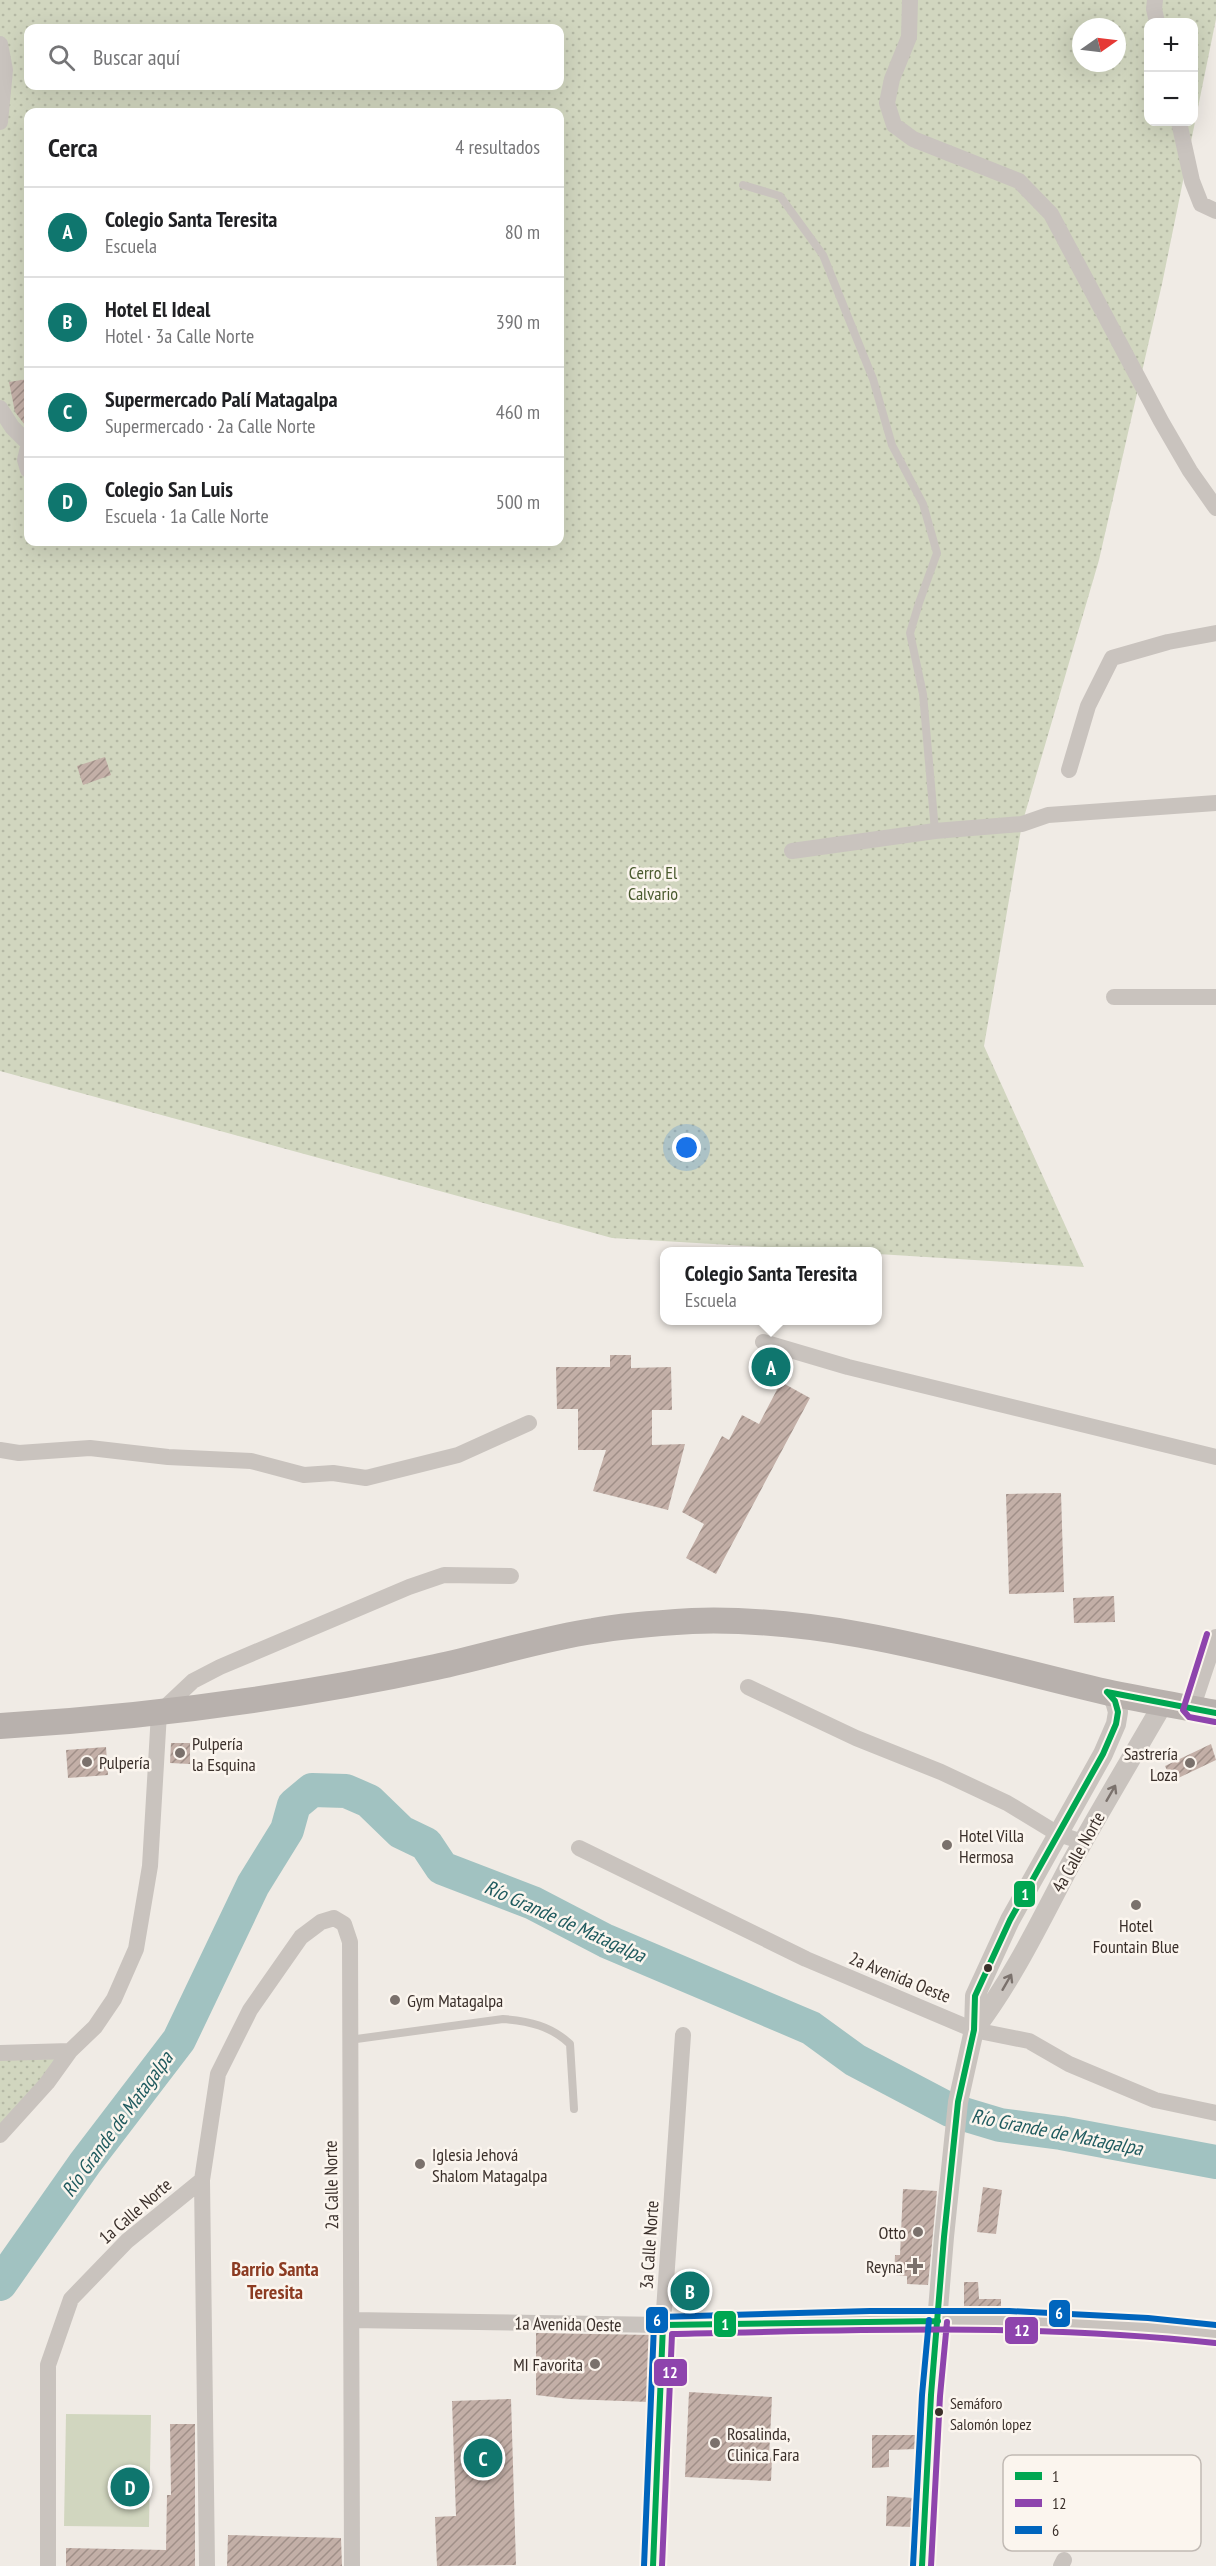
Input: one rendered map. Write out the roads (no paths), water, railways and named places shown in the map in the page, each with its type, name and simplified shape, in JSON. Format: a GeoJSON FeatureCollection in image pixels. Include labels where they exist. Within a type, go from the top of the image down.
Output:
{"type":"FeatureCollection","features":[{"type":"Feature","properties":{"kind":"main road"},"geometry":{"type":"LineString","coordinates":[[0,1726],[159,1713],[257,1701],[436,1667],[592,1631],[694,1621],[760,1622],[837,1630],[881,1638],[1107,1692],[1204,1711]]}},
{"type":"Feature","properties":{"kind":"street"},"geometry":{"type":"LineString","coordinates":[[910,0],[909,37],[892,79],[887,103],[894,125],[913,139],[1019,181],[1051,214],[1161,421],[1190,471],[1216,507]]}},
{"type":"Feature","properties":{"kind":"street"},"geometry":{"type":"LineString","coordinates":[[1155,0],[1157,18]]}},
{"type":"Feature","properties":{"kind":"street"},"geometry":{"type":"LineString","coordinates":[[0,44],[5,70],[0,122]]}},
{"type":"Feature","properties":{"kind":"street"},"geometry":{"type":"LineString","coordinates":[[1180,126],[1192,181],[1201,204],[1216,211]]}},
{"type":"Feature","properties":{"kind":"street"},"geometry":{"type":"LineString","coordinates":[[0,408],[24,440]]}},
{"type":"Feature","properties":{"kind":"street"},"geometry":{"type":"LineString","coordinates":[[1069,770],[1088,706],[1112,658],[1168,642],[1216,633]]}},
{"type":"Feature","properties":{"kind":"street"},"geometry":{"type":"LineString","coordinates":[[792,851],[935,831],[1022,824],[1048,815],[1216,803]]}},
{"type":"Feature","properties":{"kind":"street"},"geometry":{"type":"LineString","coordinates":[[1114,997],[1216,997]]}},
{"type":"Feature","properties":{"kind":"street"},"geometry":{"type":"LineString","coordinates":[[763,1342],[848,1367],[1216,1457]]}},
{"type":"Feature","properties":{"kind":"street"},"geometry":{"type":"LineString","coordinates":[[0,1449],[19,1452],[90,1449],[168,1457],[250,1461],[304,1475],[333,1473],[366,1478],[458,1455],[529,1423]]}},
{"type":"Feature","properties":{"kind":"street"},"geometry":{"type":"LineString","coordinates":[[0,2135],[47,2083],[70,2051],[95,2027],[114,1999],[136,1949],[150,1866],[159,1713],[193,1681],[220,1667],[409,1587],[444,1575],[511,1576]]}},
{"type":"Feature","properties":{"kind":"street"},"geometry":{"type":"LineString","coordinates":[[1204,1711],[1216,1637]]}},
{"type":"Feature","properties":{"kind":"street"},"geometry":{"type":"LineString","coordinates":[[748,1687],[856,1738],[1007,1803],[1058,1834],[1083,1842]]}},
{"type":"Feature","properties":{"kind":"street","name":"4a Calle Norte"},"geometry":{"type":"LineString","coordinates":[[922,2566],[931,2396],[952,2153],[958,2102],[972,2038],[975,1996],[986,1969],[1103,1754],[1116,1724],[1118,1712],[1115,1701],[1107,1692]]}},
{"type":"Feature","properties":{"kind":"street","name":"4a Calle Norte"},"geometry":{"type":"LineString","coordinates":[[972,2038],[1011,1975],[1083,1842],[1163,1704]]}},
{"type":"Feature","properties":{"kind":"street","name":"2a Avenida Oeste"},"geometry":{"type":"LineString","coordinates":[[579,1848],[972,2038],[1029,2041],[1069,2064],[1155,2100],[1216,2113]]}},
{"type":"Feature","properties":{"kind":"street","name":"2a Calle Norte"},"geometry":{"type":"LineString","coordinates":[[202,2180],[218,2074],[250,2010],[301,1937],[321,1922],[334,1918],[344,1924],[350,1942],[352,2566]]}},
{"type":"Feature","properties":{"kind":"street","name":"3a Calle Norte"},"geometry":{"type":"LineString","coordinates":[[653,2566],[663,2325],[683,2035]]}},
{"type":"Feature","properties":{"kind":"street"},"geometry":{"type":"LineString","coordinates":[[0,2053],[70,2051]]}},
{"type":"Feature","properties":{"kind":"street"},"geometry":{"type":"LineString","coordinates":[[202,2180],[207,2566]]}},
{"type":"Feature","properties":{"kind":"street","name":"1a Calle Norte"},"geometry":{"type":"LineString","coordinates":[[48,2566],[48,2365],[71,2299],[127,2241],[202,2180]]}},
{"type":"Feature","properties":{"kind":"street","name":"1a Avenida Oeste"},"geometry":{"type":"LineString","coordinates":[[352,2320],[663,2325],[1052,2321],[1167,2327],[1216,2334]]}},
{"type":"Feature","properties":{"kind":"lane"},"geometry":{"type":"LineString","coordinates":[[743,185],[780,196],[823,255],[873,379],[892,445],[922,504],[937,553],[910,633],[923,694],[935,831]]}},
{"type":"Feature","properties":{"kind":"lane"},"geometry":{"type":"LineString","coordinates":[[349,2040],[503,2019],[527,2021],[557,2032],[570,2044],[574,2109]]}},
{"type":"Feature","properties":{"kind":"waterway","name":"Río Grande de Matagalpa"},"geometry":{"type":"LineString","coordinates":[[0,2284],[85,2163],[179,2040],[253,1885],[287,1830],[294,1805],[312,1790],[346,1791],[369,1801],[401,1832],[426,1844],[442,1868],[533,1903],[606,1941],[811,2028],[855,2060],[950,2110],[1000,2125],[1061,2133],[1216,2162]]}},
{"type":"Feature","properties":{"kind":"place","name":"Colegio Santa Teresita"},"geometry":{"type":"Point","coordinates":[771,1367]}},
{"type":"Feature","properties":{"kind":"place","name":"Pulpería la Esquina"},"geometry":{"type":"Point","coordinates":[180,1753]}},
{"type":"Feature","properties":{"kind":"place","name":"Pulpería"},"geometry":{"type":"Point","coordinates":[87,1762]}},
{"type":"Feature","properties":{"kind":"place","name":"Sastrería Loza"},"geometry":{"type":"Point","coordinates":[1190,1763]}},
{"type":"Feature","properties":{"kind":"place","name":"Hotel Villa Hermosa"},"geometry":{"type":"Point","coordinates":[947,1845]}},
{"type":"Feature","properties":{"kind":"place","name":"Hotel Fountain Blue"},"geometry":{"type":"Point","coordinates":[1136,1905]}},
{"type":"Feature","properties":{"kind":"place","name":"Gym Matagalpa"},"geometry":{"type":"Point","coordinates":[395,2000]}},
{"type":"Feature","properties":{"kind":"place","name":"Iglesia Jehová Shalom Matagalpa"},"geometry":{"type":"Point","coordinates":[420,2164]}},
{"type":"Feature","properties":{"kind":"place","name":"Otto"},"geometry":{"type":"Point","coordinates":[918,2232]}},
{"type":"Feature","properties":{"kind":"place","name":"Reyna"},"geometry":{"type":"Point","coordinates":[915,2266]}},
{"type":"Feature","properties":{"kind":"place","name":"Hotel El Ideal"},"geometry":{"type":"Point","coordinates":[690,2291]}},
{"type":"Feature","properties":{"kind":"place","name":"MI Favorita"},"geometry":{"type":"Point","coordinates":[595,2364]}},
{"type":"Feature","properties":{"kind":"place","name":"Semáforo Salomón lopez"},"geometry":{"type":"Point","coordinates":[939,2412]}},
{"type":"Feature","properties":{"kind":"place","name":"Rosalinda, Clinica Fara"},"geometry":{"type":"Point","coordinates":[715,2443]}},
{"type":"Feature","properties":{"kind":"place","name":"Supermercado Palí Matagalpa"},"geometry":{"type":"Point","coordinates":[483,2458]}},
{"type":"Feature","properties":{"kind":"place","name":"Colegio San Luis"},"geometry":{"type":"Point","coordinates":[130,2487]}},
{"type":"Feature","properties":{"kind":"district","name":"Barrio Santa Teresita"},"geometry":{"type":"Point","coordinates":[275,2280]}},
{"type":"Feature","properties":{"kind":"park label","name":"Cerro El Calvario"},"geometry":{"type":"Point","coordinates":[653,882]}}]}
